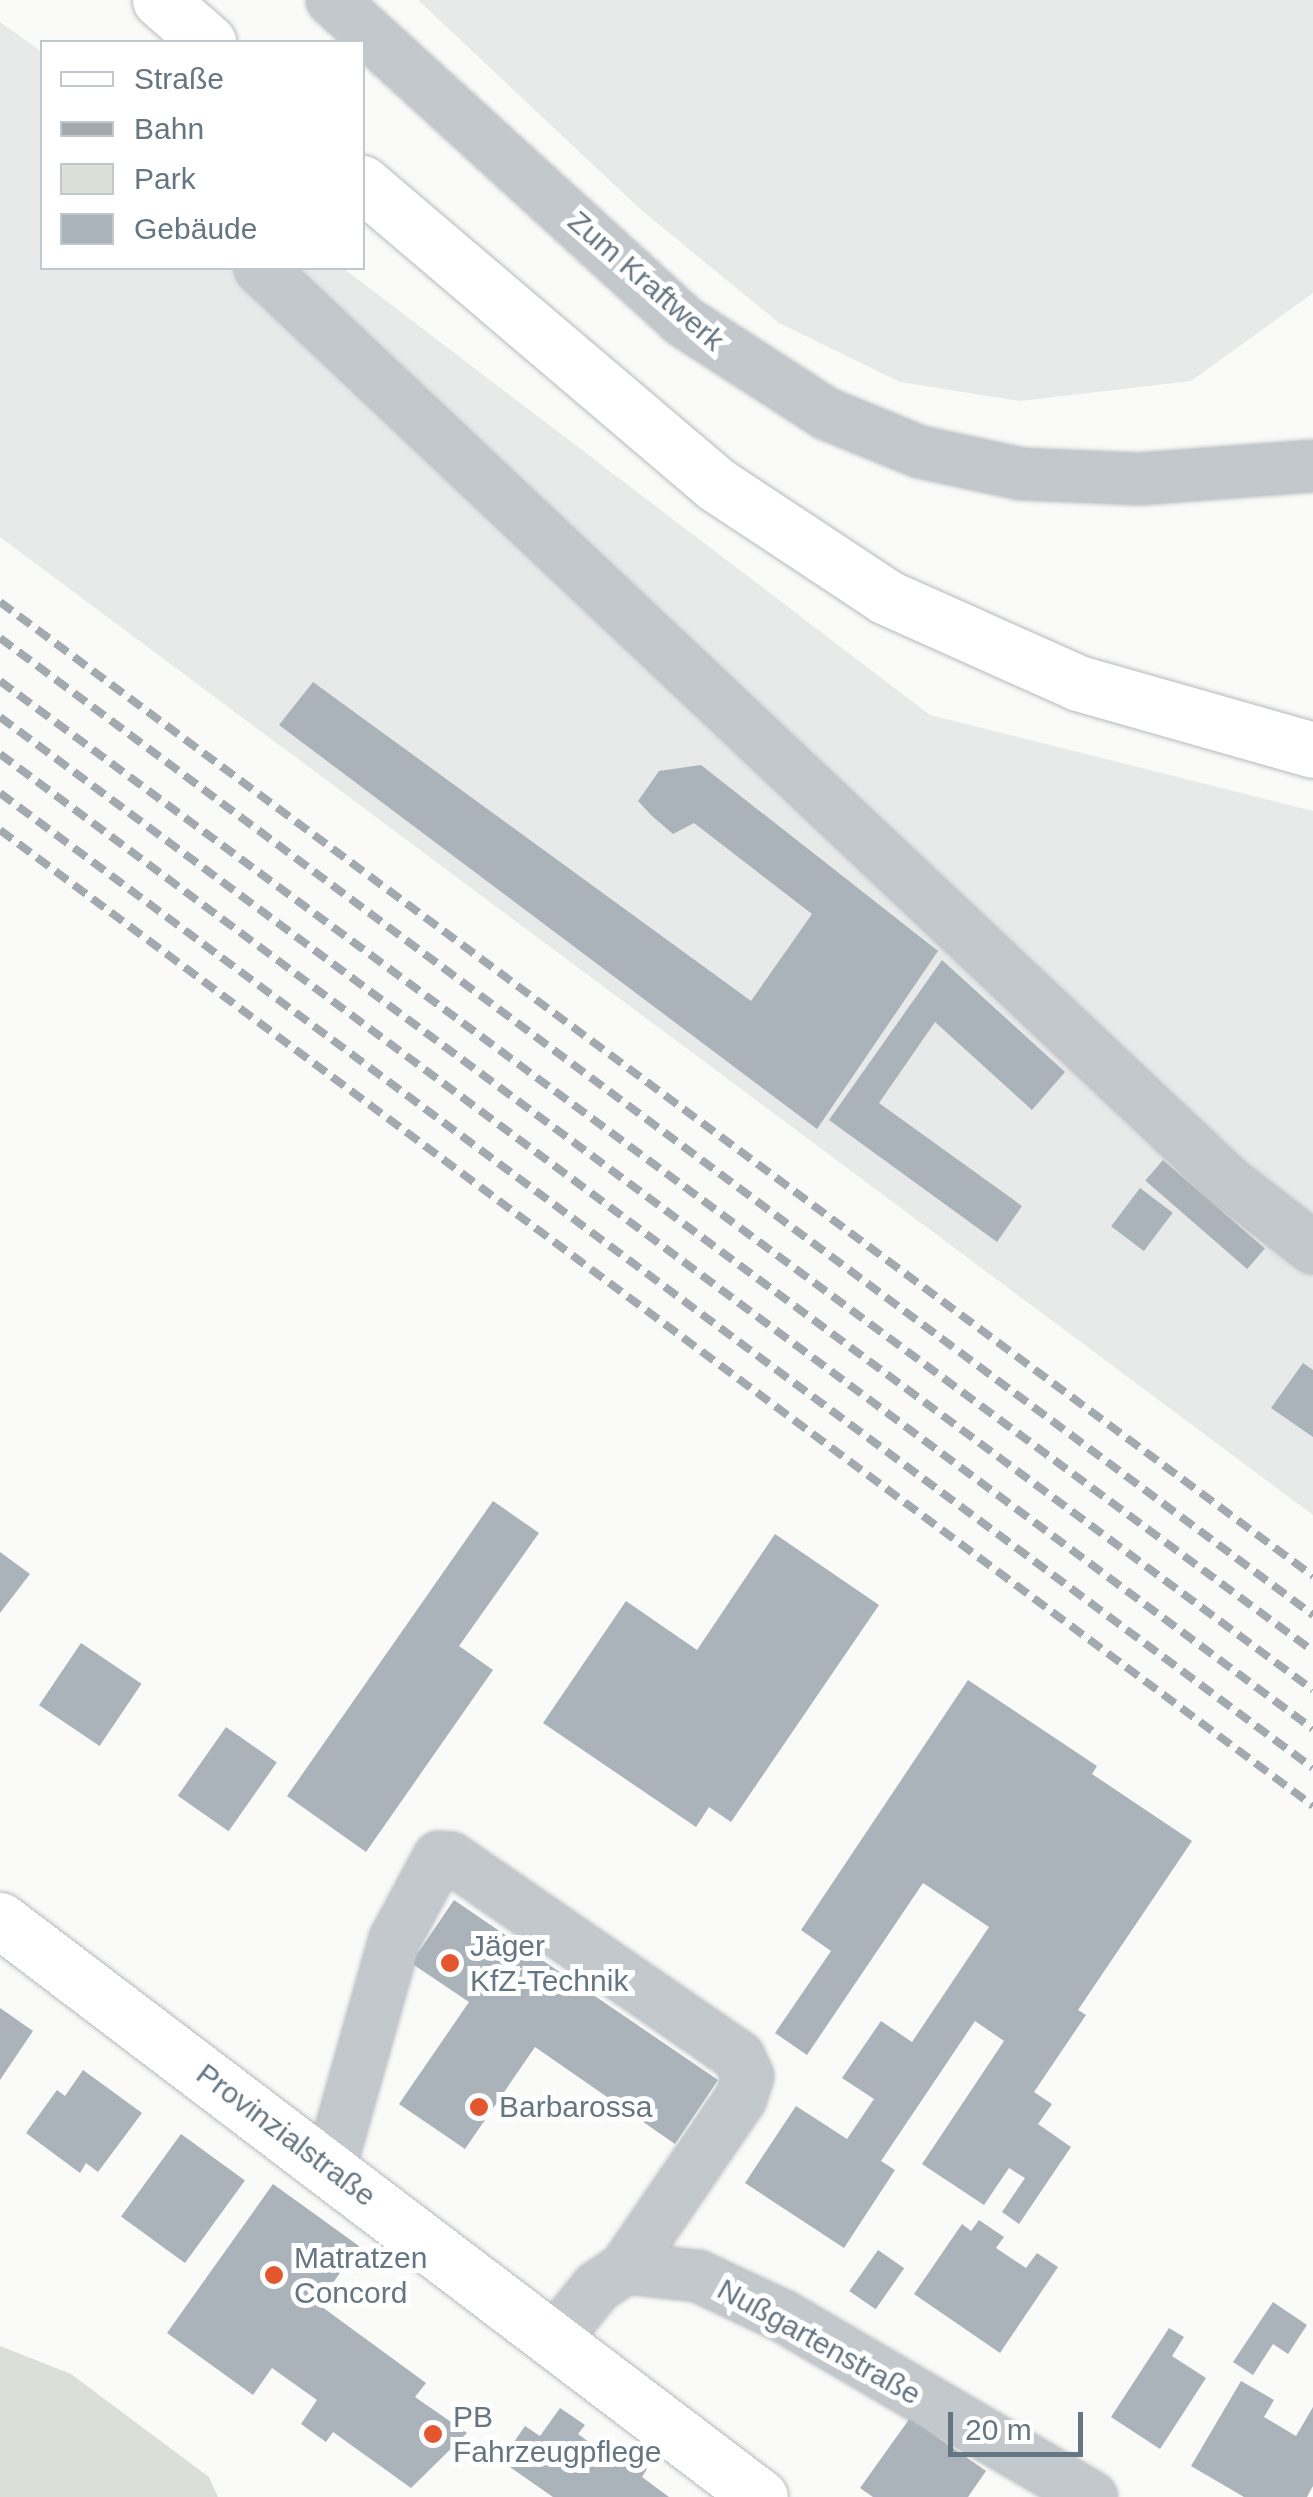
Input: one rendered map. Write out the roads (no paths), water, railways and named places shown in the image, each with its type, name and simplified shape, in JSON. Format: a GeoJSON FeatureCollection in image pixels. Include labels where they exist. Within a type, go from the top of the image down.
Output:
{"type":"FeatureCollection","features":[{"type":"Feature","properties":{"kind":"main road"},"geometry":{"type":"LineString","coordinates":[[160,0],[206,40]]}},
{"type":"Feature","properties":{"kind":"main road"},"geometry":{"type":"LineString","coordinates":[[365,186],[716,485],[886,597],[1078,683],[1313,750]]}},
{"type":"Feature","properties":{"kind":"main road","name":"Provinzialstraße"},"geometry":{"type":"LineString","coordinates":[[0,1920],[760,2497]]}},
{"type":"Feature","properties":{"kind":"street","name":"Zum Kraftwerk"},"geometry":{"type":"LineString","coordinates":[[332,0],[683,322],[827,414],[920,452],[1022,474],[1139,479],[1313,466]]}},
{"type":"Feature","properties":{"kind":"street"},"geometry":{"type":"LineString","coordinates":[[262,270],[1227,1181],[1313,1248]]}},
{"type":"Feature","properties":{"kind":"street"},"geometry":{"type":"LineString","coordinates":[[330,2168],[394,1939],[439,1857],[451,1858],[738,2057],[748,2076],[741,2098],[625,2268],[597,2286],[554,2340]]}},
{"type":"Feature","properties":{"kind":"street","name":"Nußgartenstraße"},"geometry":{"type":"LineString","coordinates":[[625,2268],[666,2268],[698,2276],[783,2316],[1092,2497]]}},
{"type":"Feature","properties":{"kind":"railway"},"geometry":{"type":"LineString","coordinates":[[0,602],[1313,1576]]}},
{"type":"Feature","properties":{"kind":"railway"},"geometry":{"type":"LineString","coordinates":[[0,638],[1313,1615]]}},
{"type":"Feature","properties":{"kind":"railway"},"geometry":{"type":"LineString","coordinates":[[0,681],[1313,1651]]}},
{"type":"Feature","properties":{"kind":"railway"},"geometry":{"type":"LineString","coordinates":[[0,717],[1313,1690]]}},
{"type":"Feature","properties":{"kind":"railway"},"geometry":{"type":"LineString","coordinates":[[0,754],[1313,1729]]}},
{"type":"Feature","properties":{"kind":"railway"},"geometry":{"type":"LineString","coordinates":[[0,793],[1313,1768]]}},
{"type":"Feature","properties":{"kind":"railway"},"geometry":{"type":"LineString","coordinates":[[0,830],[1313,1806]]}},
{"type":"Feature","properties":{"kind":"place","name":"Jäger KfZ-Technik"},"geometry":{"type":"Point","coordinates":[450,1963]}},
{"type":"Feature","properties":{"kind":"place","name":"Barbarossa"},"geometry":{"type":"Point","coordinates":[479,2107]}},
{"type":"Feature","properties":{"kind":"place","name":"Matratzen Concord"},"geometry":{"type":"Point","coordinates":[274,2275]}},
{"type":"Feature","properties":{"kind":"place","name":"PB Fahrzeugpflege"},"geometry":{"type":"Point","coordinates":[433,2434]}}]}
